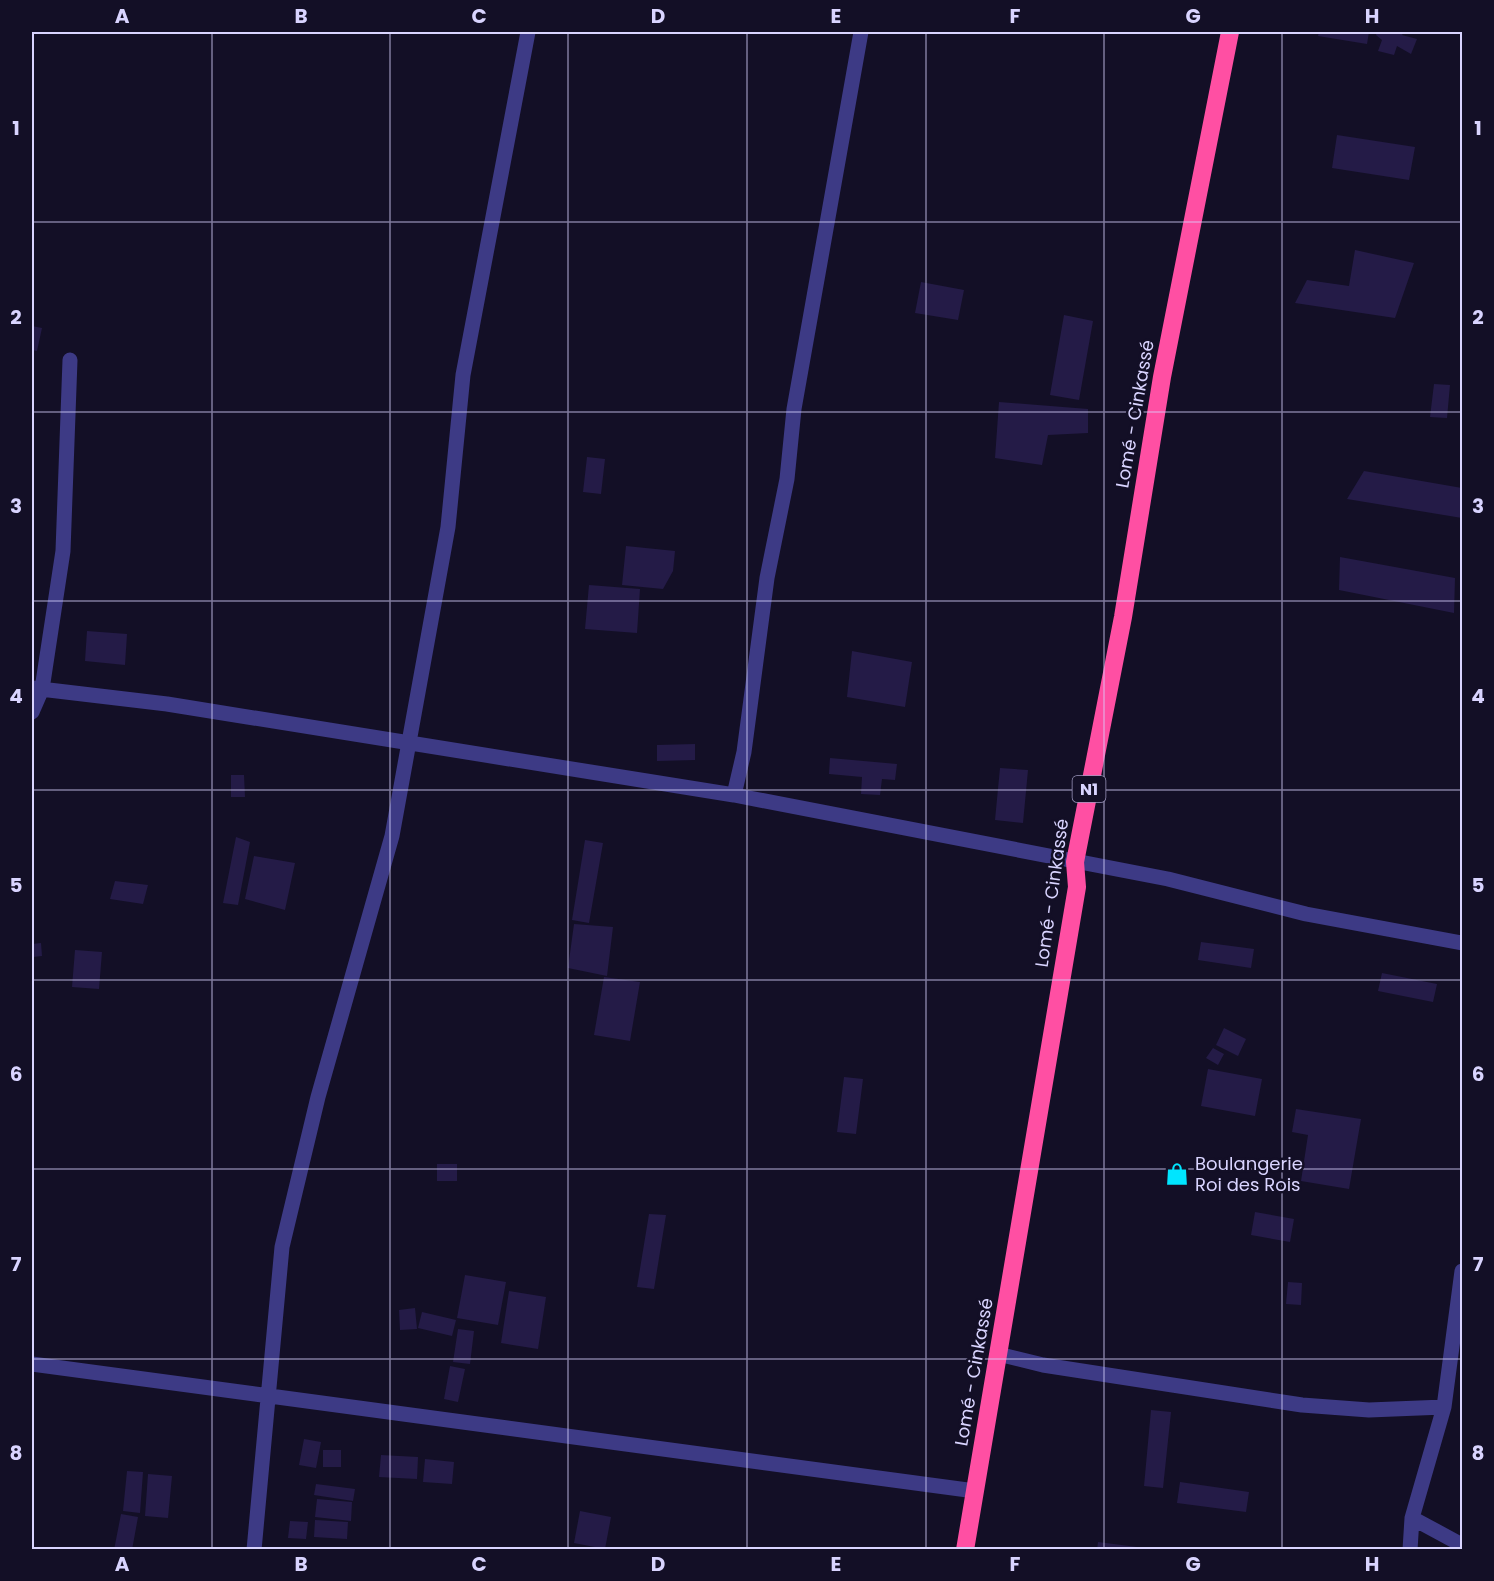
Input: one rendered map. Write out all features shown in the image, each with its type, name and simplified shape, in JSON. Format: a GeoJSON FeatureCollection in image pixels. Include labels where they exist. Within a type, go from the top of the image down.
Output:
{"type":"FeatureCollection","features":[{"type":"Feature","properties":{"kind":"highway","name":"Lomé - Cinkassé"},"geometry":{"type":"LineString","coordinates":[[965,1550],[1077,886],[1075,862],[1123,617],[1162,377],[1230,32]]}},
{"type":"Feature","properties":{"kind":"street"},"geometry":{"type":"LineString","coordinates":[[254,1550],[282,1247],[318,1097],[392,836],[448,526],[463,375],[528,32]]}},
{"type":"Feature","properties":{"kind":"street"},"geometry":{"type":"LineString","coordinates":[[734,795],[744,752],[766,578],[788,479],[794,409],[861,32]]}},
{"type":"Feature","properties":{"kind":"street"},"geometry":{"type":"LineString","coordinates":[[32,712],[63,551],[70,360]]}},
{"type":"Feature","properties":{"kind":"street"},"geometry":{"type":"LineString","coordinates":[[37,688],[167,704],[734,795],[1168,879],[1306,914],[1462,943]]}},
{"type":"Feature","properties":{"kind":"street"},"geometry":{"type":"LineString","coordinates":[[1410,1550],[1412,1518],[1444,1407],[1462,1271]]}},
{"type":"Feature","properties":{"kind":"street"},"geometry":{"type":"LineString","coordinates":[[998,1354],[1043,1365],[1302,1405],[1369,1410],[1444,1407]]}},
{"type":"Feature","properties":{"kind":"street"},"geometry":{"type":"LineString","coordinates":[[32,1364],[975,1491]]}},
{"type":"Feature","properties":{"kind":"street"},"geometry":{"type":"LineString","coordinates":[[1412,1518],[1462,1545]]}},
{"type":"Feature","properties":{"kind":"building"},"geometry":{"type":"Polygon","coordinates":[[[1319,32],[1369,32],[1367,44],[1318,36],[1319,32]]]}},
{"type":"Feature","properties":{"kind":"building"},"geometry":{"type":"Polygon","coordinates":[[[1377,32],[1404,32],[1402,35],[1417,39],[1411,54],[1397,46],[1394,55],[1378,51],[1382,40],[1376,35],[1377,32]]]}},
{"type":"Feature","properties":{"kind":"building"},"geometry":{"type":"Polygon","coordinates":[[[1337,135],[1415,147],[1409,180],[1332,168],[1337,135]]]}},
{"type":"Feature","properties":{"kind":"building"},"geometry":{"type":"Polygon","coordinates":[[[1355,250],[1414,263],[1395,318],[1295,303],[1307,280],[1349,286],[1355,250]]]}},
{"type":"Feature","properties":{"kind":"building"},"geometry":{"type":"Polygon","coordinates":[[[921,282],[964,290],[958,320],[915,313],[921,282]]]}},
{"type":"Feature","properties":{"kind":"building"},"geometry":{"type":"Polygon","coordinates":[[[1064,315],[1093,321],[1079,400],[1050,395],[1064,315]]]}},
{"type":"Feature","properties":{"kind":"building"},"geometry":{"type":"Polygon","coordinates":[[[32,326],[42,328],[37,351],[32,350],[32,326]]]}},
{"type":"Feature","properties":{"kind":"building"},"geometry":{"type":"Polygon","coordinates":[[[1434,384],[1450,385],[1447,418],[1430,417],[1434,384]]]}},
{"type":"Feature","properties":{"kind":"building"},"geometry":{"type":"Polygon","coordinates":[[[999,402],[1088,409],[1088,433],[1048,435],[1042,465],[995,458],[999,402]]]}},
{"type":"Feature","properties":{"kind":"building"},"geometry":{"type":"Polygon","coordinates":[[[587,457],[605,459],[601,494],[583,492],[587,457]]]}},
{"type":"Feature","properties":{"kind":"building"},"geometry":{"type":"Polygon","coordinates":[[[1364,471],[1462,488],[1462,518],[1347,499],[1364,471]]]}},
{"type":"Feature","properties":{"kind":"building"},"geometry":{"type":"Polygon","coordinates":[[[626,546],[675,551],[673,571],[663,589],[622,585],[626,546]]]}},
{"type":"Feature","properties":{"kind":"building"},"geometry":{"type":"Polygon","coordinates":[[[1340,557],[1455,578],[1454,613],[1339,590],[1340,557]]]}},
{"type":"Feature","properties":{"kind":"building"},"geometry":{"type":"Polygon","coordinates":[[[589,585],[640,589],[637,633],[585,629],[589,585]]]}},
{"type":"Feature","properties":{"kind":"building"},"geometry":{"type":"Polygon","coordinates":[[[87,631],[127,634],[125,665],[85,661],[87,631]]]}},
{"type":"Feature","properties":{"kind":"building"},"geometry":{"type":"Polygon","coordinates":[[[852,651],[912,662],[905,707],[847,697],[852,651]]]}},
{"type":"Feature","properties":{"kind":"building"},"geometry":{"type":"Polygon","coordinates":[[[695,744],[695,760],[657,761],[657,745],[695,744]]]}},
{"type":"Feature","properties":{"kind":"building"},"geometry":{"type":"Polygon","coordinates":[[[830,758],[897,764],[895,780],[882,779],[880,795],[861,794],[862,777],[829,774],[830,758]]]}},
{"type":"Feature","properties":{"kind":"building"},"geometry":{"type":"Polygon","coordinates":[[[1000,768],[1028,770],[1023,823],[995,820],[1000,768]]]}},
{"type":"Feature","properties":{"kind":"building"},"geometry":{"type":"Polygon","coordinates":[[[231,775],[244,775],[245,797],[231,797],[231,775]]]}},
{"type":"Feature","properties":{"kind":"building"},"geometry":{"type":"Polygon","coordinates":[[[236,837],[250,842],[238,905],[223,903],[236,837]]]}},
{"type":"Feature","properties":{"kind":"building"},"geometry":{"type":"Polygon","coordinates":[[[585,840],[603,843],[589,923],[572,920],[585,840]]]}},
{"type":"Feature","properties":{"kind":"building"},"geometry":{"type":"Polygon","coordinates":[[[254,856],[295,863],[285,910],[245,899],[254,856]]]}},
{"type":"Feature","properties":{"kind":"building"},"geometry":{"type":"Polygon","coordinates":[[[115,881],[148,885],[143,904],[110,899],[115,881]]]}},
{"type":"Feature","properties":{"kind":"building"},"geometry":{"type":"Polygon","coordinates":[[[574,924],[613,927],[607,976],[568,968],[574,924]]]}},
{"type":"Feature","properties":{"kind":"building"},"geometry":{"type":"Polygon","coordinates":[[[1201,942],[1254,949],[1251,968],[1198,960],[1201,942]]]}},
{"type":"Feature","properties":{"kind":"building"},"geometry":{"type":"Polygon","coordinates":[[[41,943],[42,956],[33,957],[32,944],[41,943]]]}},
{"type":"Feature","properties":{"kind":"building"},"geometry":{"type":"Polygon","coordinates":[[[75,950],[102,952],[99,989],[72,987],[75,950]]]}},
{"type":"Feature","properties":{"kind":"building"},"geometry":{"type":"Polygon","coordinates":[[[1382,973],[1437,984],[1433,1002],[1378,991],[1382,973]]]}},
{"type":"Feature","properties":{"kind":"building"},"geometry":{"type":"Polygon","coordinates":[[[604,977],[640,982],[630,1041],[594,1035],[604,977]]]}},
{"type":"Feature","properties":{"kind":"building"},"geometry":{"type":"Polygon","coordinates":[[[1224,1028],[1246,1039],[1238,1056],[1216,1045],[1224,1028]]]}},
{"type":"Feature","properties":{"kind":"building"},"geometry":{"type":"Polygon","coordinates":[[[1213,1048],[1224,1054],[1218,1065],[1206,1058],[1213,1048]]]}},
{"type":"Feature","properties":{"kind":"building"},"geometry":{"type":"Polygon","coordinates":[[[1208,1069],[1262,1079],[1255,1116],[1201,1106],[1208,1069]]]}},
{"type":"Feature","properties":{"kind":"building"},"geometry":{"type":"Polygon","coordinates":[[[844,1077],[863,1079],[856,1134],[837,1132],[844,1077]]]}},
{"type":"Feature","properties":{"kind":"building"},"geometry":{"type":"Polygon","coordinates":[[[1296,1109],[1361,1119],[1349,1189],[1301,1181],[1308,1135],[1292,1132],[1296,1109]]]}},
{"type":"Feature","properties":{"kind":"building"},"geometry":{"type":"Polygon","coordinates":[[[437,1164],[457,1164],[457,1181],[437,1181],[437,1164]]]}},
{"type":"Feature","properties":{"kind":"building"},"geometry":{"type":"Polygon","coordinates":[[[1255,1212],[1294,1219],[1290,1242],[1251,1235],[1255,1212]]]}},
{"type":"Feature","properties":{"kind":"building"},"geometry":{"type":"Polygon","coordinates":[[[649,1214],[666,1215],[654,1289],[637,1287],[649,1214]]]}},
{"type":"Feature","properties":{"kind":"building"},"geometry":{"type":"Polygon","coordinates":[[[465,1275],[506,1282],[498,1325],[457,1318],[465,1275]]]}},
{"type":"Feature","properties":{"kind":"building"},"geometry":{"type":"Polygon","coordinates":[[[1288,1282],[1302,1283],[1301,1305],[1286,1304],[1288,1282]]]}},
{"type":"Feature","properties":{"kind":"building"},"geometry":{"type":"Polygon","coordinates":[[[509,1291],[546,1297],[538,1349],[501,1343],[509,1291]]]}},
{"type":"Feature","properties":{"kind":"building"},"geometry":{"type":"Polygon","coordinates":[[[415,1308],[417,1329],[400,1330],[399,1310],[415,1308]]]}},
{"type":"Feature","properties":{"kind":"building"},"geometry":{"type":"Polygon","coordinates":[[[422,1312],[456,1320],[452,1336],[418,1328],[422,1312]]]}},
{"type":"Feature","properties":{"kind":"building"},"geometry":{"type":"Polygon","coordinates":[[[458,1329],[474,1331],[470,1364],[453,1362],[458,1329]]]}},
{"type":"Feature","properties":{"kind":"building"},"geometry":{"type":"Polygon","coordinates":[[[450,1366],[465,1369],[458,1402],[444,1399],[450,1366]]]}},
{"type":"Feature","properties":{"kind":"building"},"geometry":{"type":"Polygon","coordinates":[[[1151,1410],[1171,1412],[1163,1488],[1144,1486],[1151,1410]]]}},
{"type":"Feature","properties":{"kind":"building"},"geometry":{"type":"Polygon","coordinates":[[[304,1439],[321,1442],[316,1468],[299,1465],[304,1439]]]}},
{"type":"Feature","properties":{"kind":"building"},"geometry":{"type":"Polygon","coordinates":[[[323,1450],[341,1450],[341,1467],[323,1467],[323,1450]]]}},
{"type":"Feature","properties":{"kind":"building"},"geometry":{"type":"Polygon","coordinates":[[[381,1455],[418,1457],[417,1479],[379,1477],[381,1455]]]}},
{"type":"Feature","properties":{"kind":"building"},"geometry":{"type":"Polygon","coordinates":[[[425,1459],[454,1462],[452,1484],[423,1482],[425,1459]]]}},
{"type":"Feature","properties":{"kind":"building"},"geometry":{"type":"Polygon","coordinates":[[[127,1471],[143,1472],[140,1513],[123,1511],[127,1471]]]}},
{"type":"Feature","properties":{"kind":"building"},"geometry":{"type":"Polygon","coordinates":[[[148,1474],[172,1476],[168,1518],[145,1516],[148,1474]]]}},
{"type":"Feature","properties":{"kind":"building"},"geometry":{"type":"Polygon","coordinates":[[[1180,1482],[1249,1492],[1246,1512],[1177,1503],[1180,1482]]]}},
{"type":"Feature","properties":{"kind":"building"},"geometry":{"type":"Polygon","coordinates":[[[316,1484],[355,1489],[353,1501],[314,1495],[316,1484]]]}},
{"type":"Feature","properties":{"kind":"building"},"geometry":{"type":"Polygon","coordinates":[[[317,1499],[352,1502],[351,1521],[315,1517],[317,1499]]]}},
{"type":"Feature","properties":{"kind":"building"},"geometry":{"type":"Polygon","coordinates":[[[580,1511],[611,1517],[605,1549],[574,1543],[580,1511]]]}},
{"type":"Feature","properties":{"kind":"building"},"geometry":{"type":"Polygon","coordinates":[[[121,1514],[138,1517],[132,1550],[114,1550],[121,1514]]]}},
{"type":"Feature","properties":{"kind":"building"},"geometry":{"type":"Polygon","coordinates":[[[315,1520],[348,1522],[347,1539],[314,1537],[315,1520]]]}},
{"type":"Feature","properties":{"kind":"building"},"geometry":{"type":"Polygon","coordinates":[[[290,1521],[308,1522],[306,1539],[288,1538],[290,1521]]]}},
{"type":"Feature","properties":{"kind":"building"},"geometry":{"type":"Polygon","coordinates":[[[1098,1542],[1145,1548],[1144,1550],[1097,1550],[1098,1542]]]}},
{"type":"Feature","properties":{"kind":"place","name":"Boulangerie Roi des Rois"},"geometry":{"type":"Point","coordinates":[1177,1174]}}]}
